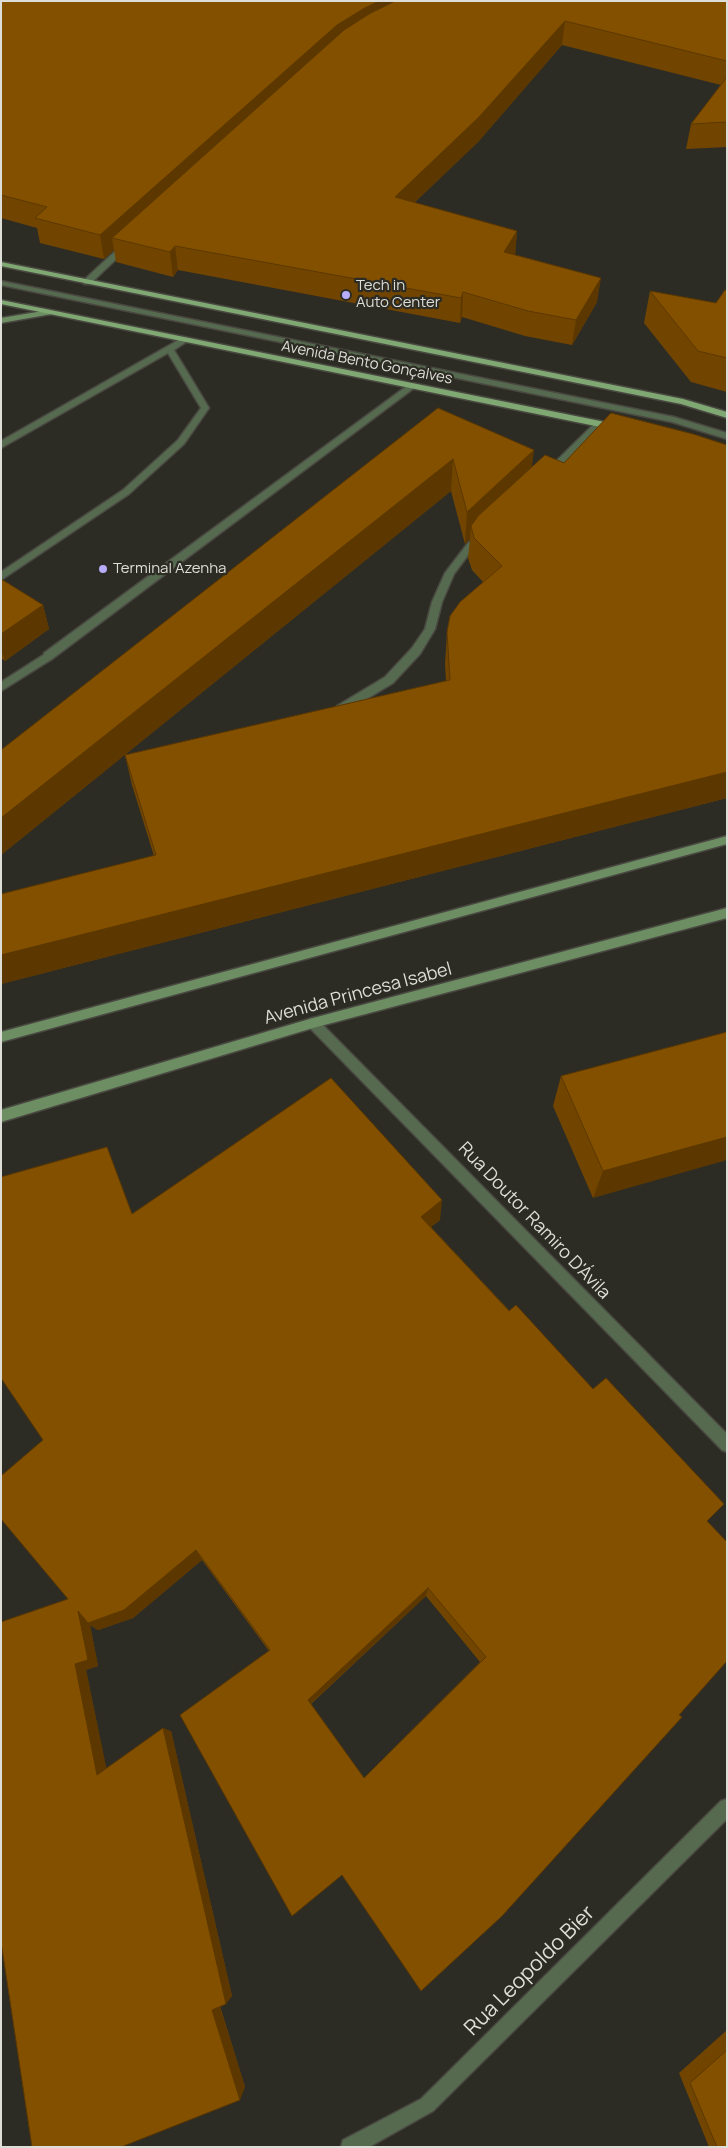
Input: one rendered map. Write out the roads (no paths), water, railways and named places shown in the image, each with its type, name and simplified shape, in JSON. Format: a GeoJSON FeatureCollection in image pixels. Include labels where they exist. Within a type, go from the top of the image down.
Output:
{"type":"FeatureCollection","features":[{"type":"Feature","properties":{"kind":"main road","name":"Avenida Bento Gonçalves"},"geometry":{"type":"LineString","coordinates":[[1,264],[683,402],[727,415]]}},
{"type":"Feature","properties":{"kind":"main road","name":"Avenida Bento Gonçalves"},"geometry":{"type":"LineString","coordinates":[[1,302],[627,429]]}},
{"type":"Feature","properties":{"kind":"main road"},"geometry":{"type":"LineString","coordinates":[[1,321],[49,312]]}},
{"type":"Feature","properties":{"kind":"main road"},"geometry":{"type":"LineString","coordinates":[[1,1037],[727,840]]}},
{"type":"Feature","properties":{"kind":"main road","name":"Avenida Princesa Isabel"},"geometry":{"type":"LineString","coordinates":[[1,1116],[314,1023],[727,913]]}},
{"type":"Feature","properties":{"kind":"street"},"geometry":{"type":"LineString","coordinates":[[87,282],[130,242]]}},
{"type":"Feature","properties":{"kind":"street"},"geometry":{"type":"LineString","coordinates":[[1,283],[674,420],[727,436]]}},
{"type":"Feature","properties":{"kind":"street"},"geometry":{"type":"LineString","coordinates":[[1,445],[185,340]]}},
{"type":"Feature","properties":{"kind":"street"},"geometry":{"type":"LineString","coordinates":[[1,577],[126,492],[181,442],[205,408],[169,349]]}},
{"type":"Feature","properties":{"kind":"street"},"geometry":{"type":"LineString","coordinates":[[1,687],[48,656],[411,386]]}},
{"type":"Feature","properties":{"kind":"street"},"geometry":{"type":"LineString","coordinates":[[541,481],[599,424]]}},
{"type":"Feature","properties":{"kind":"street"},"geometry":{"type":"LineString","coordinates":[[341,710],[388,680],[416,651],[430,629],[437,602],[450,573],[471,546],[492,526]]}},
{"type":"Feature","properties":{"kind":"street","name":"Rua Doutor Ramiro D'Ávila"},"geometry":{"type":"LineString","coordinates":[[314,1023],[727,1445]]}},
{"type":"Feature","properties":{"kind":"street","name":"Rua Leopoldo Bier"},"geometry":{"type":"LineString","coordinates":[[350,2147],[427,2106],[727,1807]]}},
{"type":"Feature","properties":{"kind":"place","name":"Tech in Auto Center"},"geometry":{"type":"Point","coordinates":[346,295]}},
{"type":"Feature","properties":{"kind":"place","name":"Terminal Azenha"},"geometry":{"type":"Point","coordinates":[103,569]}}]}
